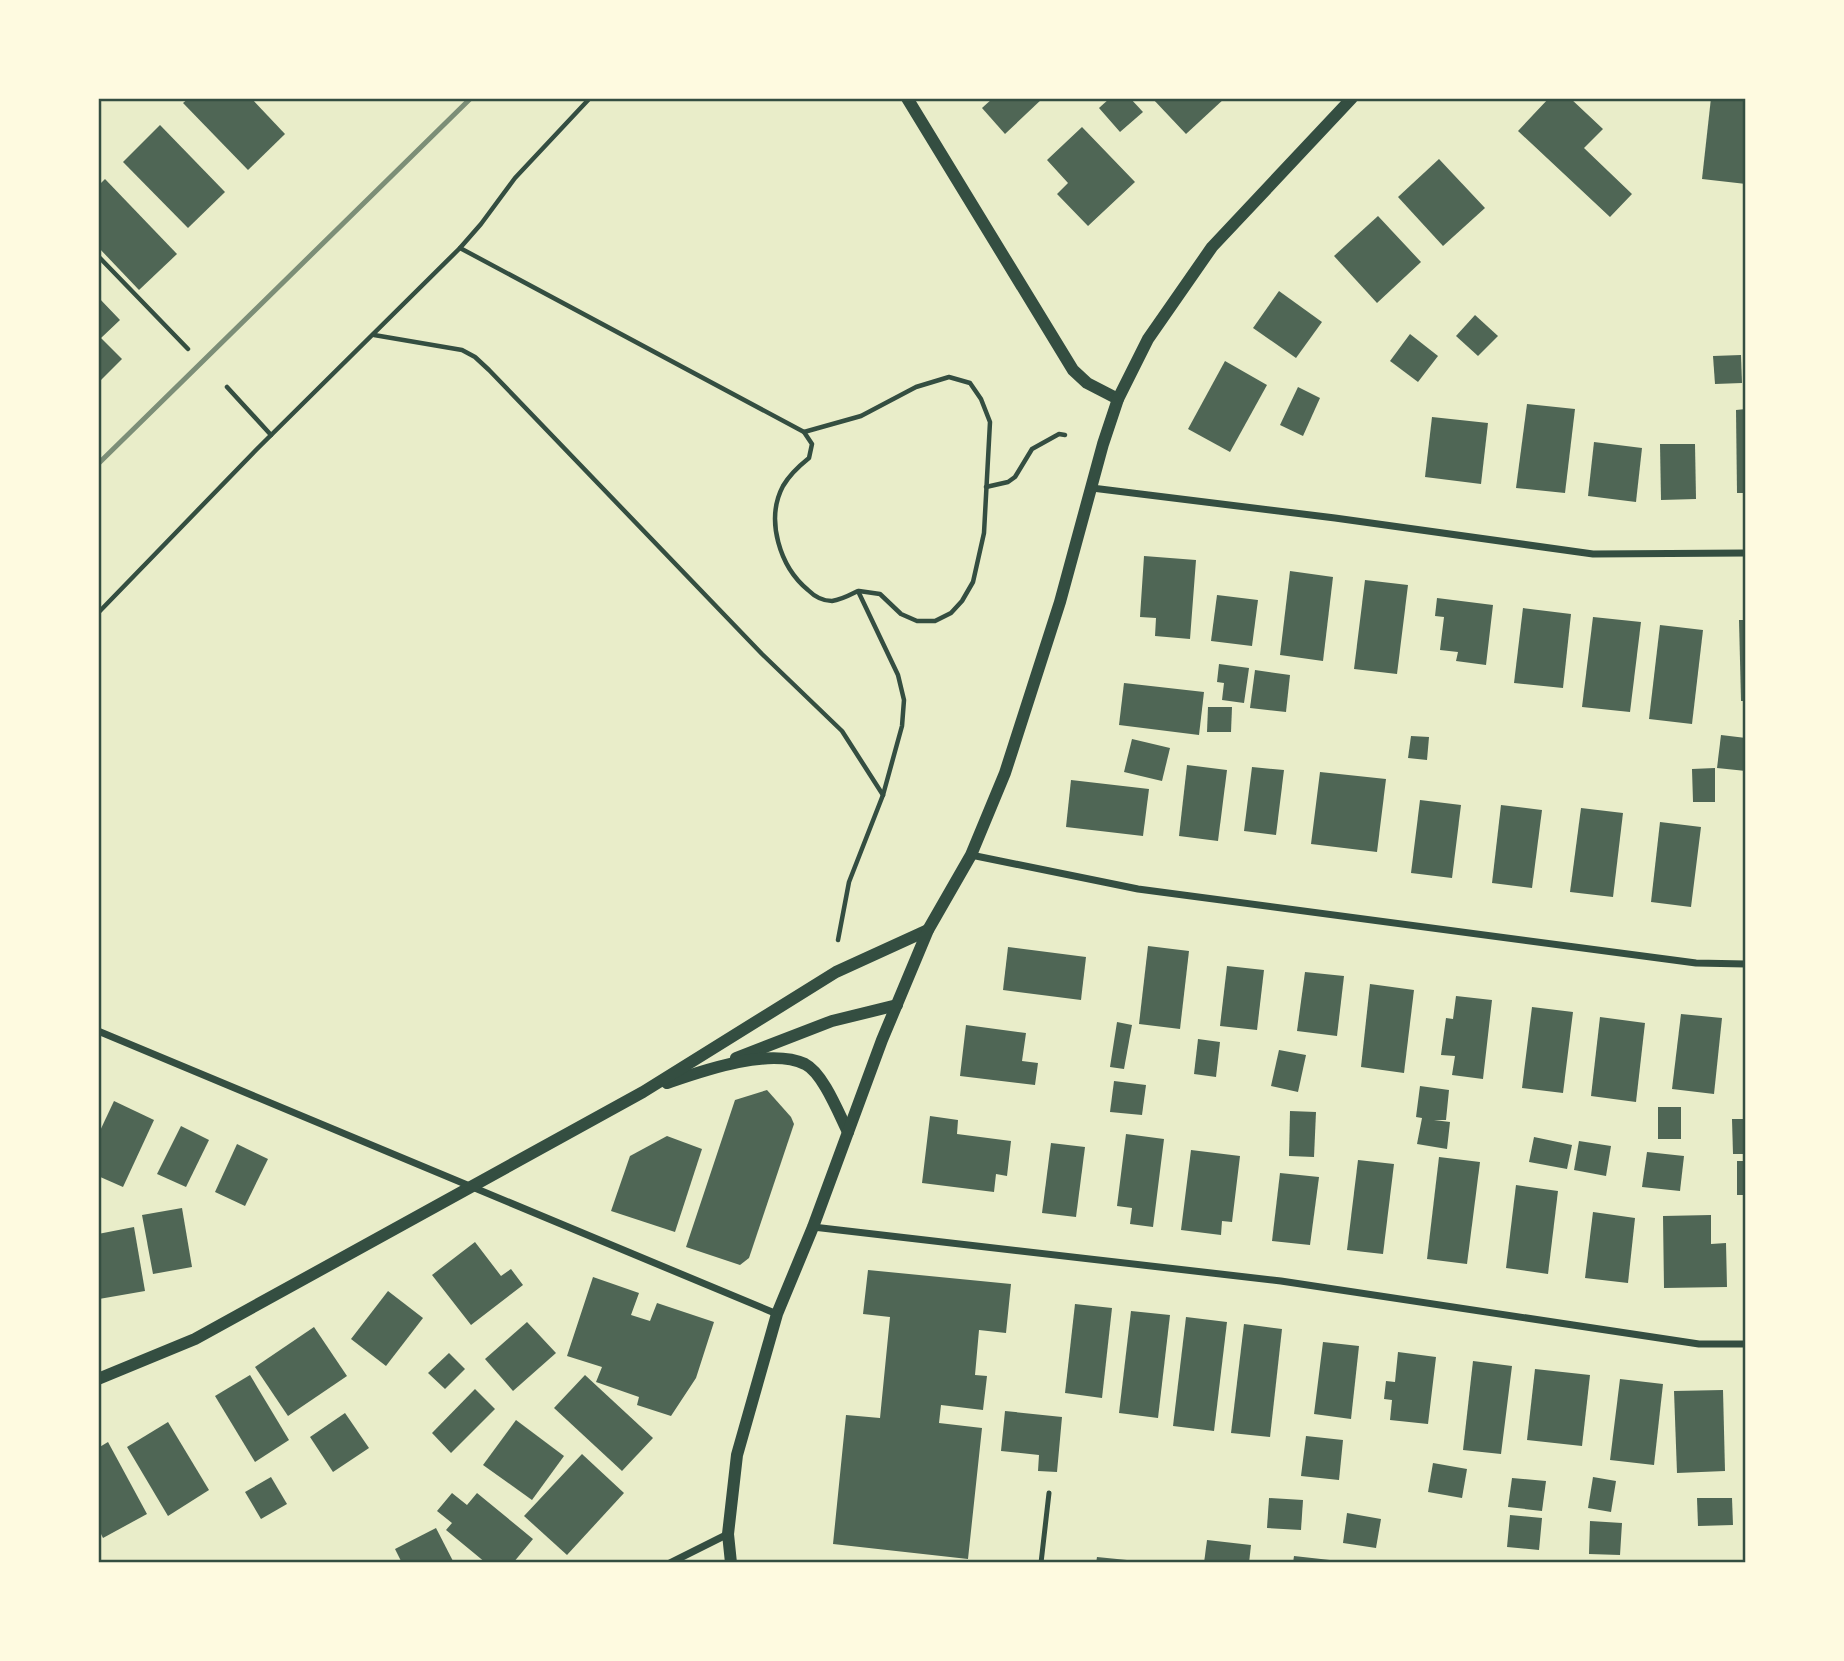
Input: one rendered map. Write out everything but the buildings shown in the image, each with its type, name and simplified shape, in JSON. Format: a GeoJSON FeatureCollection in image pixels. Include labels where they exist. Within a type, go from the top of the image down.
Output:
{"type":"FeatureCollection","features":[{"type":"Feature","properties":{"kind":"street"},"geometry":{"type":"LineString","coordinates":[[907,98],[1073,370],[1087,383],[1118,399]]}},
{"type":"Feature","properties":{"kind":"street"},"geometry":{"type":"LineString","coordinates":[[731,1563],[728,1534],[737,1455],[777,1314],[928,930],[971,855],[1005,773],[1060,602],[1118,399],[1148,339],[1212,247],[1352,98]]}},
{"type":"Feature","properties":{"kind":"street"},"geometry":{"type":"LineString","coordinates":[[1092,488],[1309,514],[1592,554],[1746,553]]}},
{"type":"Feature","properties":{"kind":"street"},"geometry":{"type":"LineString","coordinates":[[971,855],[1138,889],[1696,963],[1746,964]]}},
{"type":"Feature","properties":{"kind":"street"},"geometry":{"type":"LineString","coordinates":[[98,1379],[195,1339],[643,1092],[836,972],[928,930]]}},
{"type":"Feature","properties":{"kind":"street"},"geometry":{"type":"LineString","coordinates":[[643,1092],[832,1021],[897,1005]]}},
{"type":"Feature","properties":{"kind":"street"},"geometry":{"type":"LineString","coordinates":[[98,1031],[777,1314]]}},
{"type":"Feature","properties":{"kind":"street"},"geometry":{"type":"LineString","coordinates":[[713,1067],[775,1058],[806,1065],[828,1090],[848,1132]]}},
{"type":"Feature","properties":{"kind":"street"},"geometry":{"type":"LineString","coordinates":[[813,1227],[1281,1281],[1699,1344],[1746,1344]]}},
{"type":"Feature","properties":{"kind":"street"},"geometry":{"type":"LineString","coordinates":[[670,1563],[728,1534]]}},
{"type":"Feature","properties":{"kind":"lane"},"geometry":{"type":"LineString","coordinates":[[1041,1563],[1049,1493]]}},
{"type":"Feature","properties":{"kind":"path"},"geometry":{"type":"LineString","coordinates":[[98,613],[271,435],[460,248],[515,178],[590,98]]}},
{"type":"Feature","properties":{"kind":"path"},"geometry":{"type":"LineString","coordinates":[[460,248],[804,432],[812,444],[809,458],[797,468],[783,487],[777,506],[777,532],[783,559],[798,582],[815,596],[831,601],[858,591],[880,594],[901,614],[918,621],[935,621],[951,613],[973,582],[984,533],[990,422],[981,399],[970,383],[949,377],[938,380],[916,387],[861,416],[804,432]]}},
{"type":"Feature","properties":{"kind":"path"},"geometry":{"type":"LineString","coordinates":[[98,256],[188,349]]}},
{"type":"Feature","properties":{"kind":"path"},"geometry":{"type":"LineString","coordinates":[[373,335],[462,350],[475,357],[762,654],[842,731],[883,795]]}},
{"type":"Feature","properties":{"kind":"path"},"geometry":{"type":"LineString","coordinates":[[227,387],[271,435]]}},
{"type":"Feature","properties":{"kind":"path"},"geometry":{"type":"LineString","coordinates":[[986,487],[1008,482],[1015,477],[1032,449],[1059,434],[1065,435]]}},
{"type":"Feature","properties":{"kind":"path"},"geometry":{"type":"LineString","coordinates":[[838,940],[849,882],[883,795],[902,726],[904,700],[898,675],[858,591]]}},
{"type":"Feature","properties":{"kind":"railway"},"geometry":{"type":"LineString","coordinates":[[98,464],[471,98]]}}]}
